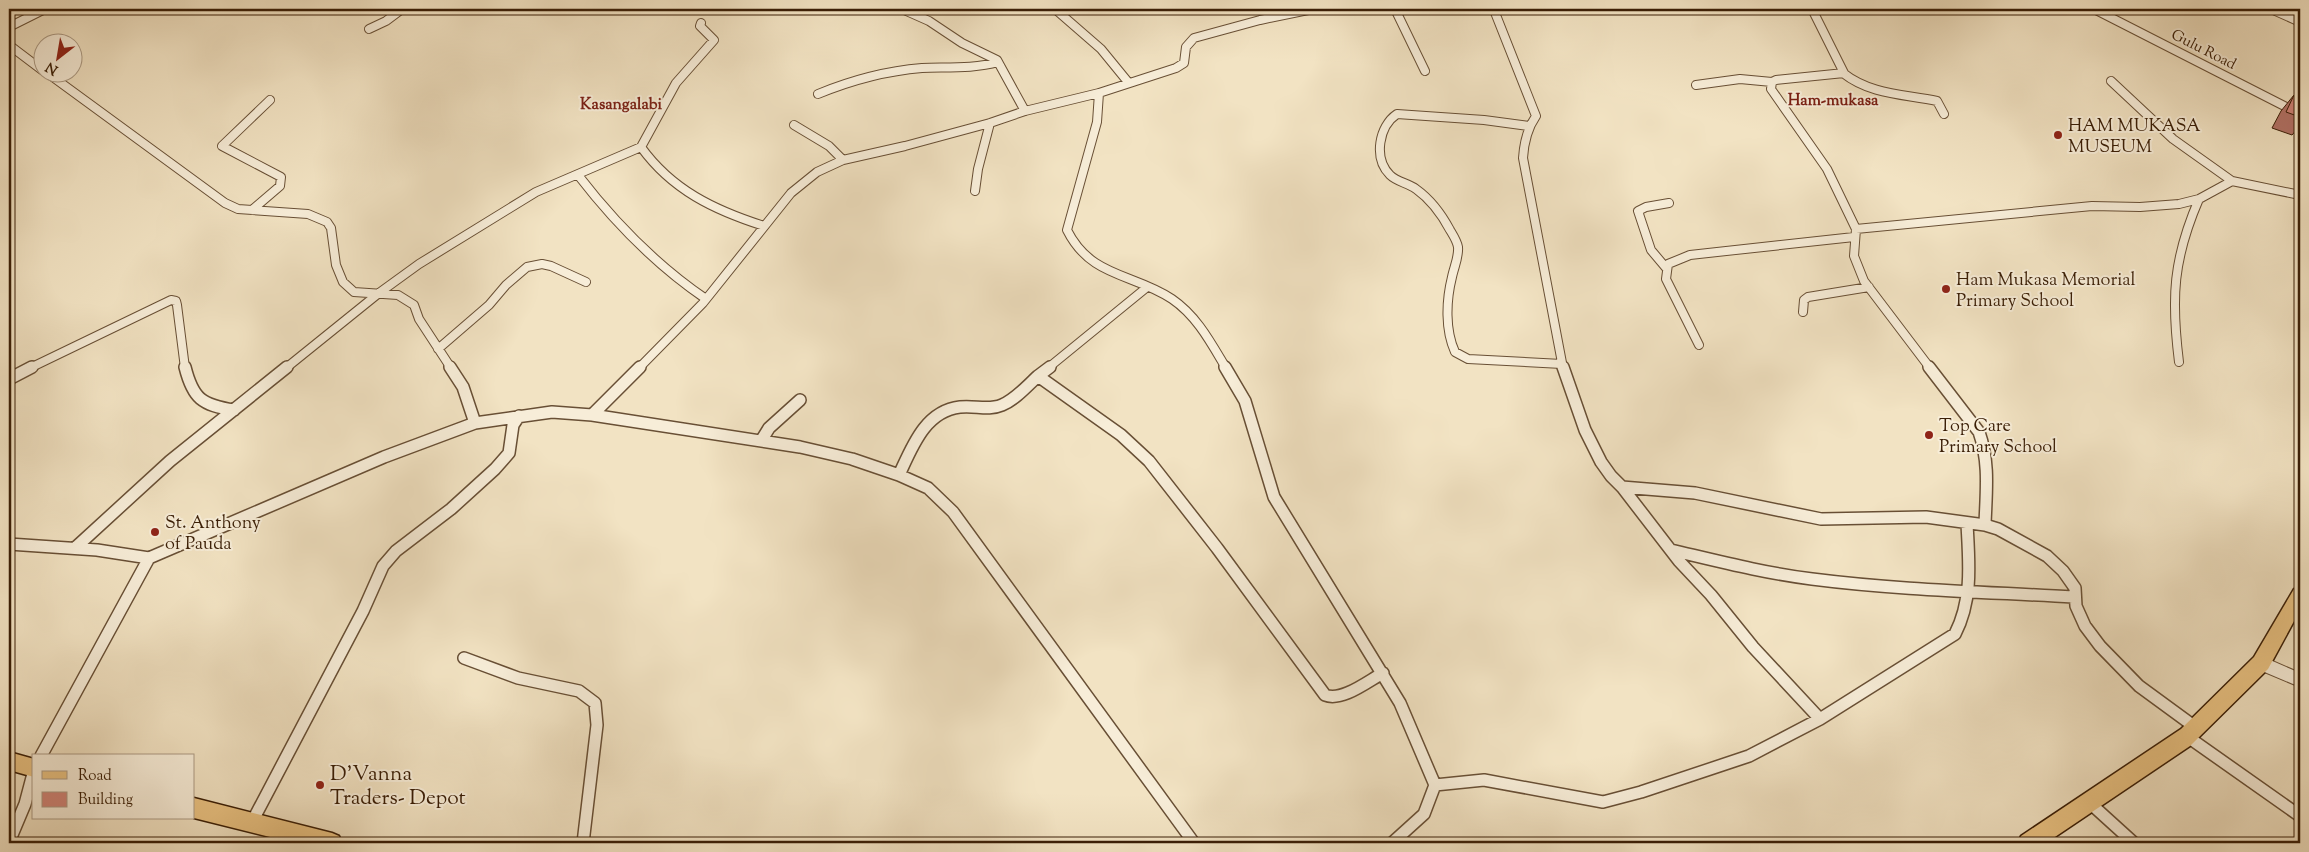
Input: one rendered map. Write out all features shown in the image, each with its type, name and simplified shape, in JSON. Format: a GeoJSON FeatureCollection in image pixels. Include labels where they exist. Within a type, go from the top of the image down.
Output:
{"type":"FeatureCollection","features":[{"type":"Feature","properties":{"kind":"main road"},"geometry":{"type":"LineString","coordinates":[[2028,843],[2091,804],[2192,732],[2261,663],[2300,594]]}},
{"type":"Feature","properties":{"kind":"main road"},"geometry":{"type":"LineString","coordinates":[[9,761],[32,768]]}},
{"type":"Feature","properties":{"kind":"main road"},"geometry":{"type":"LineString","coordinates":[[195,808],[332,843]]}},
{"type":"Feature","properties":{"kind":"street"},"geometry":{"type":"LineString","coordinates":[[9,27],[45,9]]}},
{"type":"Feature","properties":{"kind":"street"},"geometry":{"type":"LineString","coordinates":[[369,28],[386,21],[402,9]]}},
{"type":"Feature","properties":{"kind":"street"},"geometry":{"type":"LineString","coordinates":[[902,9],[929,21],[962,43],[998,62],[1025,111]]}},
{"type":"Feature","properties":{"kind":"street"},"geometry":{"type":"LineString","coordinates":[[1055,9],[1101,49],[1128,82]]}},
{"type":"Feature","properties":{"kind":"street"},"geometry":{"type":"LineString","coordinates":[[592,415],[706,299],[791,193],[831,164],[990,123],[1025,111],[1099,93],[1184,64],[1186,47],[1194,38],[1260,20],[1313,9]]}},
{"type":"Feature","properties":{"kind":"street"},"geometry":{"type":"LineString","coordinates":[[1395,9],[1403,29],[1425,71]]}},
{"type":"Feature","properties":{"kind":"street"},"geometry":{"type":"LineString","coordinates":[[1561,9],[1490,10],[1523,87],[1536,112],[1524,143],[1523,158],[1562,364],[1570,392],[1590,440],[1611,478],[1622,487],[1671,550],[1753,647],[1820,719]]}},
{"type":"Feature","properties":{"kind":"street"},"geometry":{"type":"LineString","coordinates":[[1812,9],[1844,70],[1843,73],[1851,81],[1882,93],[1937,101],[1944,114]]}},
{"type":"Feature","properties":{"kind":"street","name":"Gulu Road"},"geometry":{"type":"LineString","coordinates":[[2094,9],[2300,114]]}},
{"type":"Feature","properties":{"kind":"street"},"geometry":{"type":"LineString","coordinates":[[2271,9],[2300,22]]}},
{"type":"Feature","properties":{"kind":"street"},"geometry":{"type":"LineString","coordinates":[[75,548],[170,461],[419,264],[536,192],[641,147],[676,83],[714,40],[700,26],[701,23]]}},
{"type":"Feature","properties":{"kind":"street"},"geometry":{"type":"LineString","coordinates":[[9,45],[32,62]]}},
{"type":"Feature","properties":{"kind":"street"},"geometry":{"type":"LineString","coordinates":[[818,94],[859,78],[890,70],[984,66],[998,62]]}},
{"type":"Feature","properties":{"kind":"street"},"geometry":{"type":"LineString","coordinates":[[1696,85],[1740,80],[1772,82],[1843,73]]}},
{"type":"Feature","properties":{"kind":"street"},"geometry":{"type":"LineString","coordinates":[[2112,81],[2173,139],[2232,180],[2300,195]]}},
{"type":"Feature","properties":{"kind":"street"},"geometry":{"type":"LineString","coordinates":[[60,82],[225,203],[238,208],[252,210],[308,214],[327,222],[332,228],[336,265],[343,282],[354,292],[398,294],[414,306],[418,319],[463,387],[475,423]]}},
{"type":"Feature","properties":{"kind":"street"},"geometry":{"type":"LineString","coordinates":[[1772,82],[1771,89],[1827,169],[1855,233],[1852,244],[1854,260],[1868,287],[1979,432],[1985,447],[1987,464],[1985,525]]}},
{"type":"Feature","properties":{"kind":"street"},"geometry":{"type":"LineString","coordinates":[[1099,93],[1097,122],[1067,230],[1075,246],[1089,260],[1146,288],[1172,298],[1194,317],[1207,334],[1245,401],[1274,497],[1400,702],[1435,784],[1424,814],[1392,843]]}},
{"type":"Feature","properties":{"kind":"street"},"geometry":{"type":"LineString","coordinates":[[252,210],[280,186],[281,177],[222,146],[270,100]]}},
{"type":"Feature","properties":{"kind":"street"},"geometry":{"type":"LineString","coordinates":[[1529,126],[1484,120],[1397,114],[1387,122],[1380,136],[1383,164],[1390,174],[1417,190],[1452,232],[1458,246],[1448,306],[1450,334],[1455,351],[1460,356],[1468,359],[1562,364]]}},
{"type":"Feature","properties":{"kind":"street"},"geometry":{"type":"LineString","coordinates":[[975,191],[978,169],[990,123]]}},
{"type":"Feature","properties":{"kind":"street"},"geometry":{"type":"LineString","coordinates":[[794,125],[829,146],[843,160]]}},
{"type":"Feature","properties":{"kind":"street"},"geometry":{"type":"LineString","coordinates":[[641,147],[665,178],[705,204],[732,216],[764,226]]}},
{"type":"Feature","properties":{"kind":"street"},"geometry":{"type":"LineString","coordinates":[[578,175],[611,218],[648,256],[680,283],[706,299]]}},
{"type":"Feature","properties":{"kind":"street"},"geometry":{"type":"LineString","coordinates":[[1698,345],[1666,279],[1668,264],[1690,255],[2084,206],[2140,207],[2178,204],[2199,199],[2232,180]]}},
{"type":"Feature","properties":{"kind":"street"},"geometry":{"type":"LineString","coordinates":[[2179,362],[2175,332],[2178,259],[2182,242],[2199,199]]}},
{"type":"Feature","properties":{"kind":"street"},"geometry":{"type":"LineString","coordinates":[[1667,269],[1651,250],[1638,212],[1646,207],[1669,203]]}},
{"type":"Feature","properties":{"kind":"street"},"geometry":{"type":"LineString","coordinates":[[438,349],[489,305],[506,285],[527,267],[542,264],[551,266],[586,282]]}},
{"type":"Feature","properties":{"kind":"street"},"geometry":{"type":"LineString","coordinates":[[1803,312],[1804,300],[1808,297],[1868,287]]}},
{"type":"Feature","properties":{"kind":"street"},"geometry":{"type":"LineString","coordinates":[[899,474],[922,430],[932,418],[944,410],[962,406],[986,409],[1000,406],[1146,288]]}},
{"type":"Feature","properties":{"kind":"street"},"geometry":{"type":"LineString","coordinates":[[9,379],[55,354],[172,300],[176,301],[177,305],[187,376],[197,397],[206,403],[234,410]]}},
{"type":"Feature","properties":{"kind":"street"},"geometry":{"type":"LineString","coordinates":[[1038,376],[1121,435],[1149,461],[1217,548],[1325,695],[1332,698],[1340,696],[1383,674]]}},
{"type":"Feature","properties":{"kind":"street"},"geometry":{"type":"LineString","coordinates":[[761,441],[769,428],[800,400]]}},
{"type":"Feature","properties":{"kind":"street"},"geometry":{"type":"LineString","coordinates":[[9,544],[75,548],[149,558],[384,457],[475,423],[552,412],[592,415],[800,447],[835,455],[899,474],[928,488],[953,512],[1194,843]]}},
{"type":"Feature","properties":{"kind":"street"},"geometry":{"type":"LineString","coordinates":[[252,822],[364,611],[383,566],[396,551],[451,509],[494,469],[508,453],[513,425],[518,416]]}},
{"type":"Feature","properties":{"kind":"street"},"geometry":{"type":"LineString","coordinates":[[1622,487],[1695,493],[1821,519],[1926,517],[1985,525],[1998,529],[2047,556],[2063,571],[2075,588],[2073,597],[2091,636],[2110,659],[2192,732],[2300,816]]}},
{"type":"Feature","properties":{"kind":"street"},"geometry":{"type":"LineString","coordinates":[[1435,784],[1484,780],[1603,802],[1641,792],[1749,756],[1820,719],[1955,634],[1960,628],[1969,591],[1968,524]]}},
{"type":"Feature","properties":{"kind":"street"},"geometry":{"type":"LineString","coordinates":[[1671,550],[1734,565],[1812,578],[1969,591],[2073,597]]}},
{"type":"Feature","properties":{"kind":"street"},"geometry":{"type":"LineString","coordinates":[[42,754],[149,558]]}},
{"type":"Feature","properties":{"kind":"street"},"geometry":{"type":"LineString","coordinates":[[464,658],[518,678],[579,691],[595,703],[597,724],[583,843]]}},
{"type":"Feature","properties":{"kind":"street"},"geometry":{"type":"LineString","coordinates":[[2261,663],[2300,680]]}},
{"type":"Feature","properties":{"kind":"street"},"geometry":{"type":"LineString","coordinates":[[9,842],[25,804],[32,777]]}},
{"type":"Feature","properties":{"kind":"street"},"geometry":{"type":"LineString","coordinates":[[2091,804],[2134,843]]}},
{"type":"Feature","properties":{"kind":"building"},"geometry":{"type":"Polygon","coordinates":[[[2294,95],[2300,97],[2300,117],[2286,112],[2294,95]]]}},
{"type":"Feature","properties":{"kind":"place","name":"HAM MUKASA MUSEUM"},"geometry":{"type":"Point","coordinates":[2058,135]}},
{"type":"Feature","properties":{"kind":"place","name":"Ham Mukasa Memorial Primary School"},"geometry":{"type":"Point","coordinates":[1946,289]}},
{"type":"Feature","properties":{"kind":"place","name":"Top Care Primary School"},"geometry":{"type":"Point","coordinates":[1929,435]}},
{"type":"Feature","properties":{"kind":"place","name":"St. Anthony of Pauda"},"geometry":{"type":"Point","coordinates":[155,532]}},
{"type":"Feature","properties":{"kind":"place","name":"D'Vanna Traders- Depot"},"geometry":{"type":"Point","coordinates":[320,785]}},
{"type":"Feature","properties":{"kind":"district","name":"Ham-mukasa"},"geometry":{"type":"Point","coordinates":[1833,99]}},
{"type":"Feature","properties":{"kind":"district","name":"Kasangalabi"},"geometry":{"type":"Point","coordinates":[621,103]}}]}
